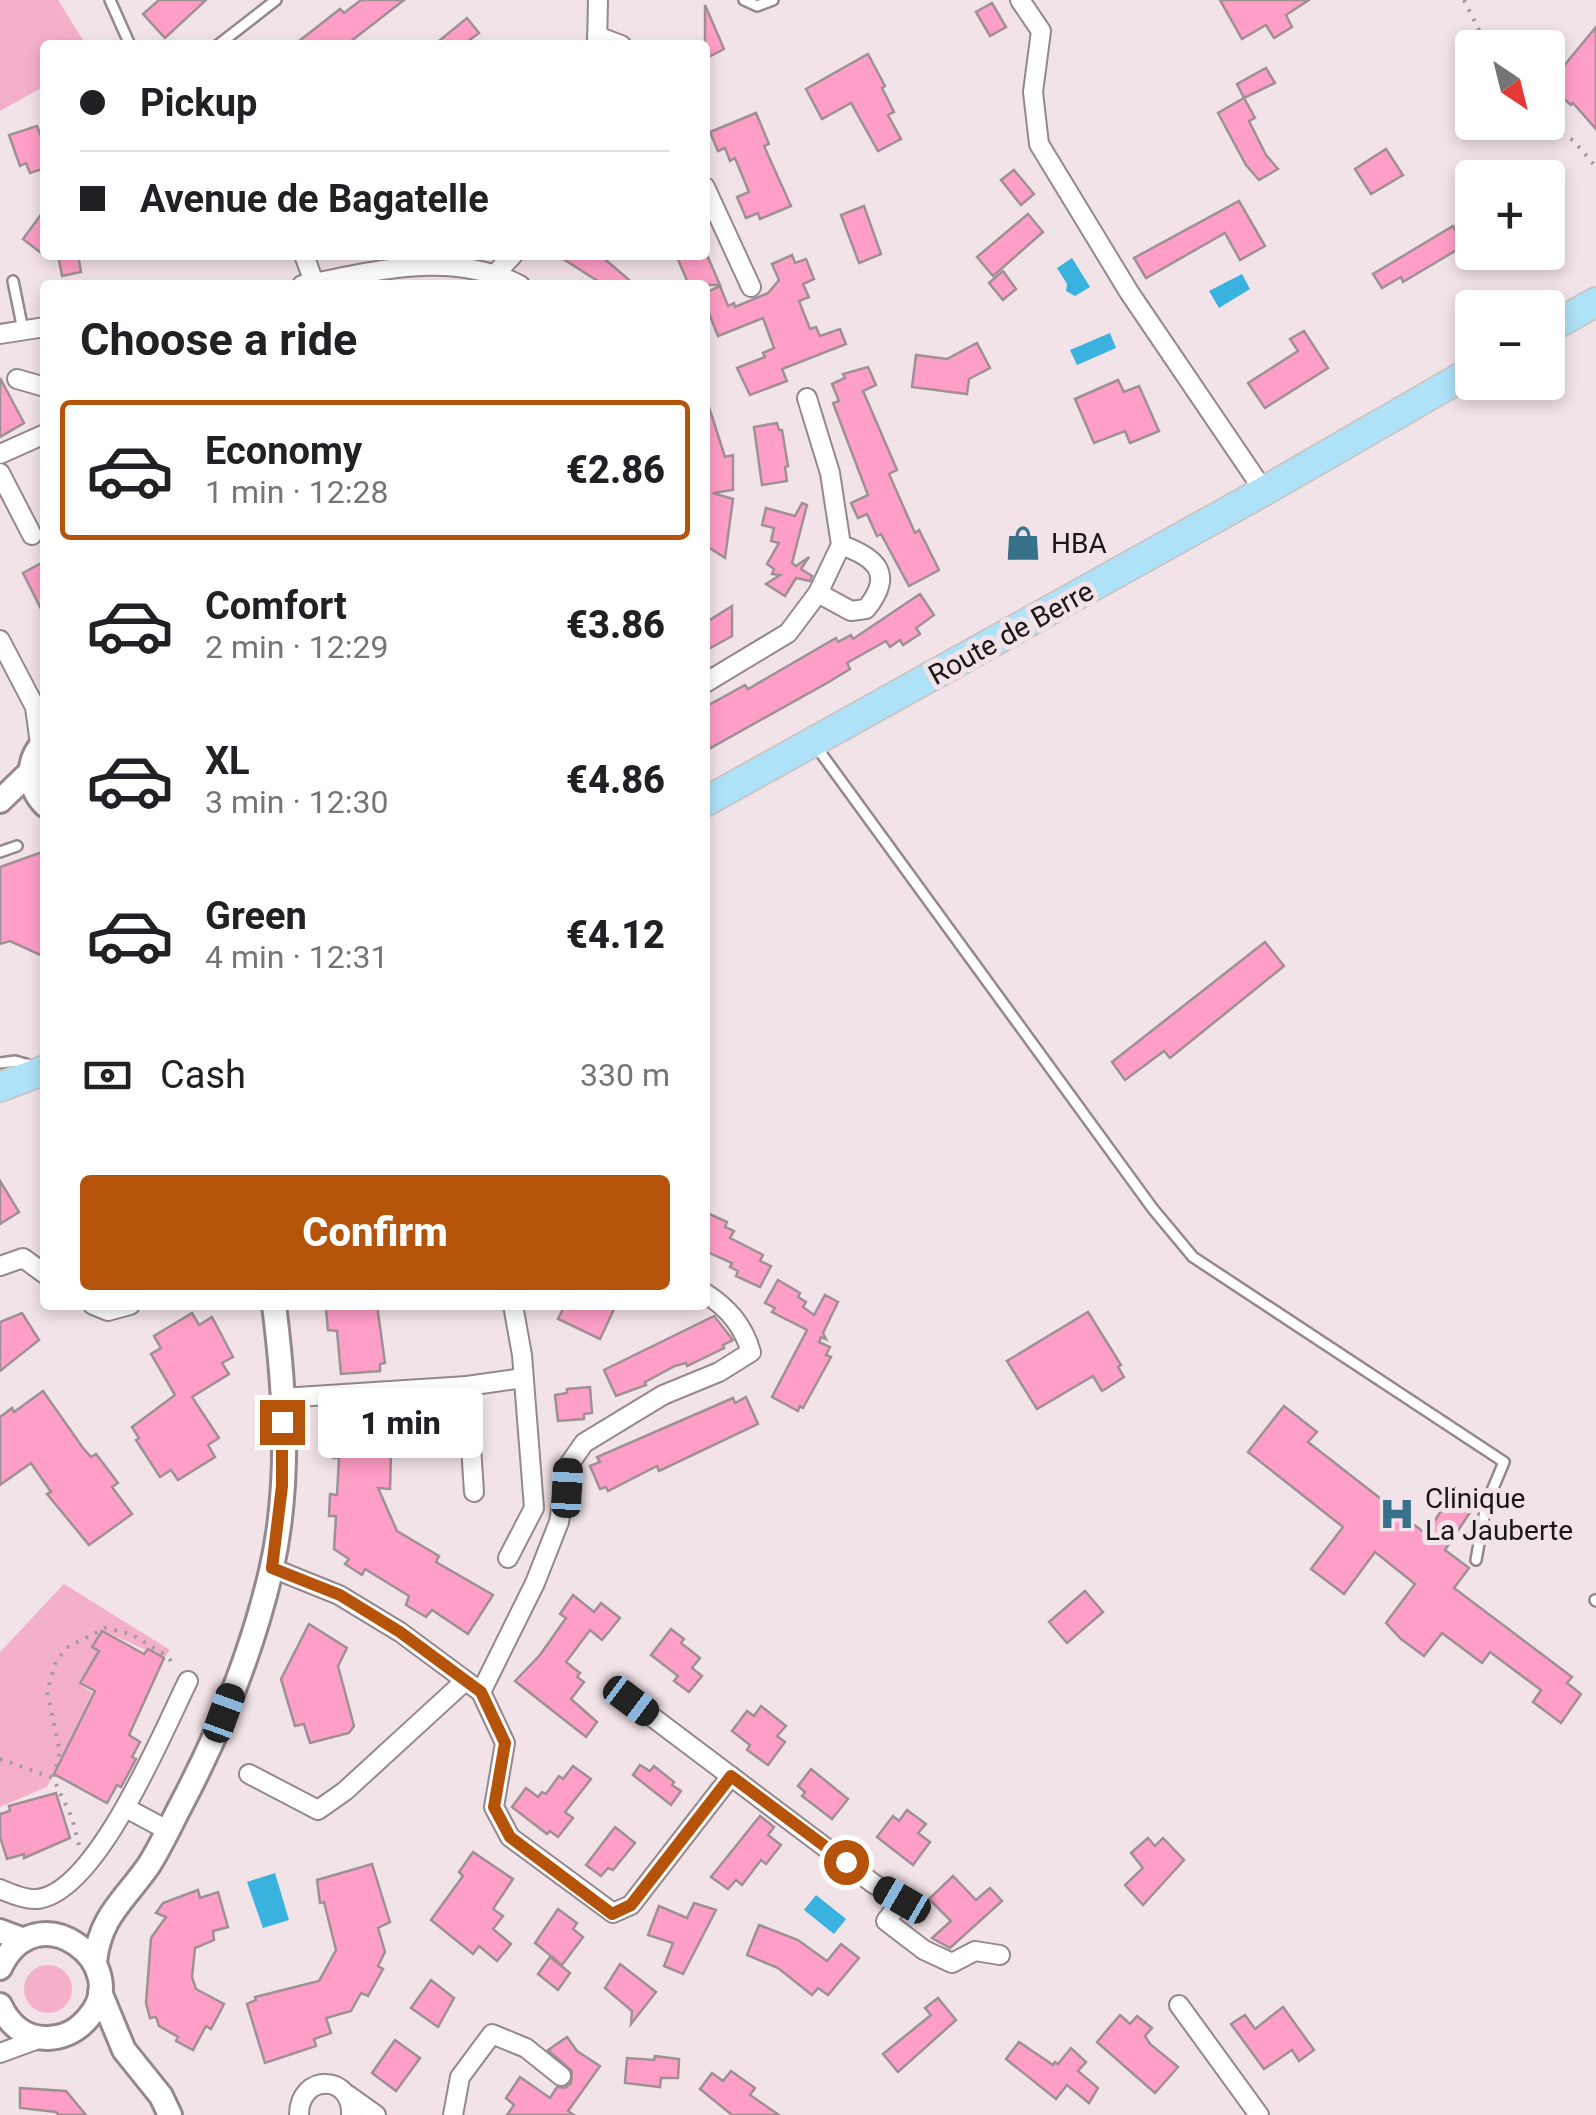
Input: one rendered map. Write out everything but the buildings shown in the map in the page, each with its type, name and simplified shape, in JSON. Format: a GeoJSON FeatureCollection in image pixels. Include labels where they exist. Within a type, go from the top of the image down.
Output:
{"type":"FeatureCollection","features":[{"type":"Feature","properties":{"kind":"main road"},"geometry":{"type":"LineString","coordinates":[[1565,319],[1596,302]]}},
{"type":"Feature","properties":{"kind":"main road","name":"Route de Berre"},"geometry":{"type":"LineString","coordinates":[[710,799],[1264,492],[1455,381]]}},
{"type":"Feature","properties":{"kind":"main road"},"geometry":{"type":"LineString","coordinates":[[0,1088],[40,1072]]}},
{"type":"Feature","properties":{"kind":"main road"},"geometry":{"type":"LineString","coordinates":[[0,1106],[40,1092]]}},
{"type":"Feature","properties":{"kind":"street"},"geometry":{"type":"LineString","coordinates":[[597,40],[598,0]]}},
{"type":"Feature","properties":{"kind":"street"},"geometry":{"type":"LineString","coordinates":[[1020,0],[1041,31],[1033,92],[1039,144],[1129,292],[1264,492]]}},
{"type":"Feature","properties":{"kind":"street"},"geometry":{"type":"LineString","coordinates":[[710,198],[751,287]]}},
{"type":"Feature","properties":{"kind":"street"},"geometry":{"type":"LineString","coordinates":[[496,273],[508,260]]}},
{"type":"Feature","properties":{"kind":"street"},"geometry":{"type":"LineString","coordinates":[[332,280],[414,264],[496,273],[510,280]]}},
{"type":"Feature","properties":{"kind":"street"},"geometry":{"type":"LineString","coordinates":[[0,334],[40,328]]}},
{"type":"Feature","properties":{"kind":"street"},"geometry":{"type":"LineString","coordinates":[[17,379],[40,386]]}},
{"type":"Feature","properties":{"kind":"street"},"geometry":{"type":"LineString","coordinates":[[710,680],[788,633],[818,593],[841,545],[830,474],[807,398]]}},
{"type":"Feature","properties":{"kind":"street"},"geometry":{"type":"LineString","coordinates":[[0,454],[40,436]]}},
{"type":"Feature","properties":{"kind":"street"},"geometry":{"type":"LineString","coordinates":[[0,473],[32,535]]}},
{"type":"Feature","properties":{"kind":"street"},"geometry":{"type":"LineString","coordinates":[[818,593],[851,611],[866,609],[879,593],[882,576],[875,563],[841,545]]}},
{"type":"Feature","properties":{"kind":"street"},"geometry":{"type":"LineString","coordinates":[[0,640],[40,711]]}},
{"type":"Feature","properties":{"kind":"street"},"geometry":{"type":"LineString","coordinates":[[40,747],[30,772],[32,786],[40,799]]}},
{"type":"Feature","properties":{"kind":"street"},"geometry":{"type":"LineString","coordinates":[[0,802],[30,772]]}},
{"type":"Feature","properties":{"kind":"street"},"geometry":{"type":"LineString","coordinates":[[0,802],[40,802]]}},
{"type":"Feature","properties":{"kind":"street"},"geometry":{"type":"LineString","coordinates":[[0,1266],[23,1258],[40,1270]]}},
{"type":"Feature","properties":{"kind":"street"},"geometry":{"type":"LineString","coordinates":[[248,1774],[318,1810],[473,1686],[535,1584],[559,1522],[568,1466],[584,1443],[663,1395],[719,1372],[751,1352],[745,1332],[723,1305],[710,1296]]}},
{"type":"Feature","properties":{"kind":"street"},"geometry":{"type":"LineString","coordinates":[[170,2115],[162,2096],[124,2050],[100,1992],[95,1962],[98,1937],[106,1918],[149,1864],[210,1750],[251,1640],[272,1568],[282,1486],[282,1398],[274,1310]]}},
{"type":"Feature","properties":{"kind":"street"},"geometry":{"type":"LineString","coordinates":[[508,1558],[534,1508],[515,1310]]}},
{"type":"Feature","properties":{"kind":"street"},"geometry":{"type":"LineString","coordinates":[[282,1398],[467,1386],[523,1378]]}},
{"type":"Feature","properties":{"kind":"street"},"geometry":{"type":"LineString","coordinates":[[467,1386],[474,1492]]}},
{"type":"Feature","properties":{"kind":"street"},"geometry":{"type":"LineString","coordinates":[[272,1568],[340,1595],[400,1632],[473,1686],[505,1743],[494,1807],[510,1837],[612,1914],[631,1905],[731,1776]]}},
{"type":"Feature","properties":{"kind":"street"},"geometry":{"type":"LineString","coordinates":[[0,1889],[36,1900],[65,1888],[85,1868],[126,1808],[188,1681]]}},
{"type":"Feature","properties":{"kind":"street"},"geometry":{"type":"LineString","coordinates":[[631,1701],[874,1884],[902,1900],[886,1921],[924,1950],[952,1963],[975,1951],[1000,1956]]}},
{"type":"Feature","properties":{"kind":"street"},"geometry":{"type":"LineString","coordinates":[[126,1808],[168,1830]]}},
{"type":"Feature","properties":{"kind":"street"},"geometry":{"type":"LineString","coordinates":[[0,1968],[6,1955],[24,1940],[106,1918]]}},
{"type":"Feature","properties":{"kind":"street"},"geometry":{"type":"LineString","coordinates":[[0,1931],[24,1940]]}},
{"type":"Feature","properties":{"kind":"street"},"geometry":{"type":"LineString","coordinates":[[56,1934],[85,1949],[95,1962]]}},
{"type":"Feature","properties":{"kind":"street"},"geometry":{"type":"LineString","coordinates":[[0,2053],[78,2029],[93,2013],[100,1992]]}},
{"type":"Feature","properties":{"kind":"street"},"geometry":{"type":"LineString","coordinates":[[1179,2005],[1259,2115]]}},
{"type":"Feature","properties":{"kind":"street"},"geometry":{"type":"LineString","coordinates":[[2,2018],[22,2032],[41,2038]]}},
{"type":"Feature","properties":{"kind":"street"},"geometry":{"type":"LineString","coordinates":[[78,2029],[124,2050]]}},
{"type":"Feature","properties":{"kind":"street"},"geometry":{"type":"LineString","coordinates":[[453,2115],[460,2077],[492,2034],[526,2048],[561,2076]]}},
{"type":"Feature","properties":{"kind":"street"},"geometry":{"type":"LineString","coordinates":[[299,2115],[302,2098],[314,2086],[331,2084],[376,2115]]}},
{"type":"Feature","properties":{"kind":"street"},"geometry":{"type":"LineString","coordinates":[[345,2093],[351,2115]]}},
{"type":"Feature","properties":{"kind":"lane"},"geometry":{"type":"LineString","coordinates":[[110,0],[128,40]]}},
{"type":"Feature","properties":{"kind":"lane"},"geometry":{"type":"LineString","coordinates":[[224,40],[276,0]]}},
{"type":"Feature","properties":{"kind":"lane"},"geometry":{"type":"LineString","coordinates":[[744,0],[757,6],[773,0]]}},
{"type":"Feature","properties":{"kind":"lane"},"geometry":{"type":"LineString","coordinates":[[13,281],[23,330]]}},
{"type":"Feature","properties":{"kind":"lane"},"geometry":{"type":"LineString","coordinates":[[814,742],[1153,1209],[1192,1257],[1504,1462],[1486,1505],[1476,1560]]}},
{"type":"Feature","properties":{"kind":"lane"},"geometry":{"type":"LineString","coordinates":[[0,852],[17,846]]}},
{"type":"Feature","properties":{"kind":"lane"},"geometry":{"type":"LineString","coordinates":[[0,1063],[15,1061],[40,1068]]}},
{"type":"Feature","properties":{"kind":"path"},"geometry":{"type":"LineString","coordinates":[[1464,0],[1479,30]]}},
{"type":"Feature","properties":{"kind":"path"},"geometry":{"type":"LineString","coordinates":[[1565,135],[1596,167]]}},
{"type":"Feature","properties":{"kind":"path"},"geometry":{"type":"LineString","coordinates":[[85,1868],[72,1818],[53,1778],[60,1752],[46,1692],[48,1679],[66,1648],[106,1628],[132,1634],[168,1656],[188,1681]]}},
{"type":"Feature","properties":{"kind":"path"},"geometry":{"type":"LineString","coordinates":[[0,1759],[53,1778]]}},
{"type":"Feature","properties":{"kind":"shaded area"},"geometry":{"type":"Polygon","coordinates":[[[0,0],[58,0],[83,40],[40,40],[40,89],[0,111],[0,0]]]}},
{"type":"Feature","properties":{"kind":"shaded area"},"geometry":{"type":"Polygon","coordinates":[[[64,1584],[170,1650],[164,1658],[101,1630],[91,1647],[98,1652],[78,1683],[92,1693],[47,1787],[0,1807],[0,1652],[64,1584]]]}},
{"type":"Feature","properties":{"kind":"shaded area"},"geometry":{"type":"Polygon","coordinates":[[[48,1965],[65,1972],[72,1989],[65,2006],[48,2013],[31,2006],[24,1989],[31,1972],[48,1965]]]}},
{"type":"Feature","properties":{"kind":"water"},"geometry":{"type":"Polygon","coordinates":[[[1072,258],[1090,287],[1075,296],[1066,291],[1067,284],[1057,268],[1072,258]]]}},
{"type":"Feature","properties":{"kind":"water"},"geometry":{"type":"Polygon","coordinates":[[[1242,274],[1250,289],[1219,308],[1209,291],[1242,274]]]}},
{"type":"Feature","properties":{"kind":"water"},"geometry":{"type":"Polygon","coordinates":[[[1110,333],[1116,348],[1077,365],[1070,350],[1110,333]]]}},
{"type":"Feature","properties":{"kind":"water"},"geometry":{"type":"Polygon","coordinates":[[[275,1873],[289,1920],[263,1928],[247,1882],[275,1873]]]}},
{"type":"Feature","properties":{"kind":"water"},"geometry":{"type":"Polygon","coordinates":[[[816,1895],[846,1919],[834,1934],[804,1910],[816,1895]]]}},
{"type":"Feature","properties":{"kind":"place","name":"HBA"},"geometry":{"type":"Point","coordinates":[1023,543]}},
{"type":"Feature","properties":{"kind":"place","name":"Clinique La Jauberte"},"geometry":{"type":"Point","coordinates":[1397,1514]}},
{"type":"Feature","properties":{"kind":"route"},"geometry":{"type":"LineString","coordinates":[[282,1422],[282,1486],[272,1568],[340,1595],[400,1632],[481,1692],[505,1743],[494,1807],[510,1837],[612,1914],[631,1905],[731,1776],[846,1862]]}}]}
